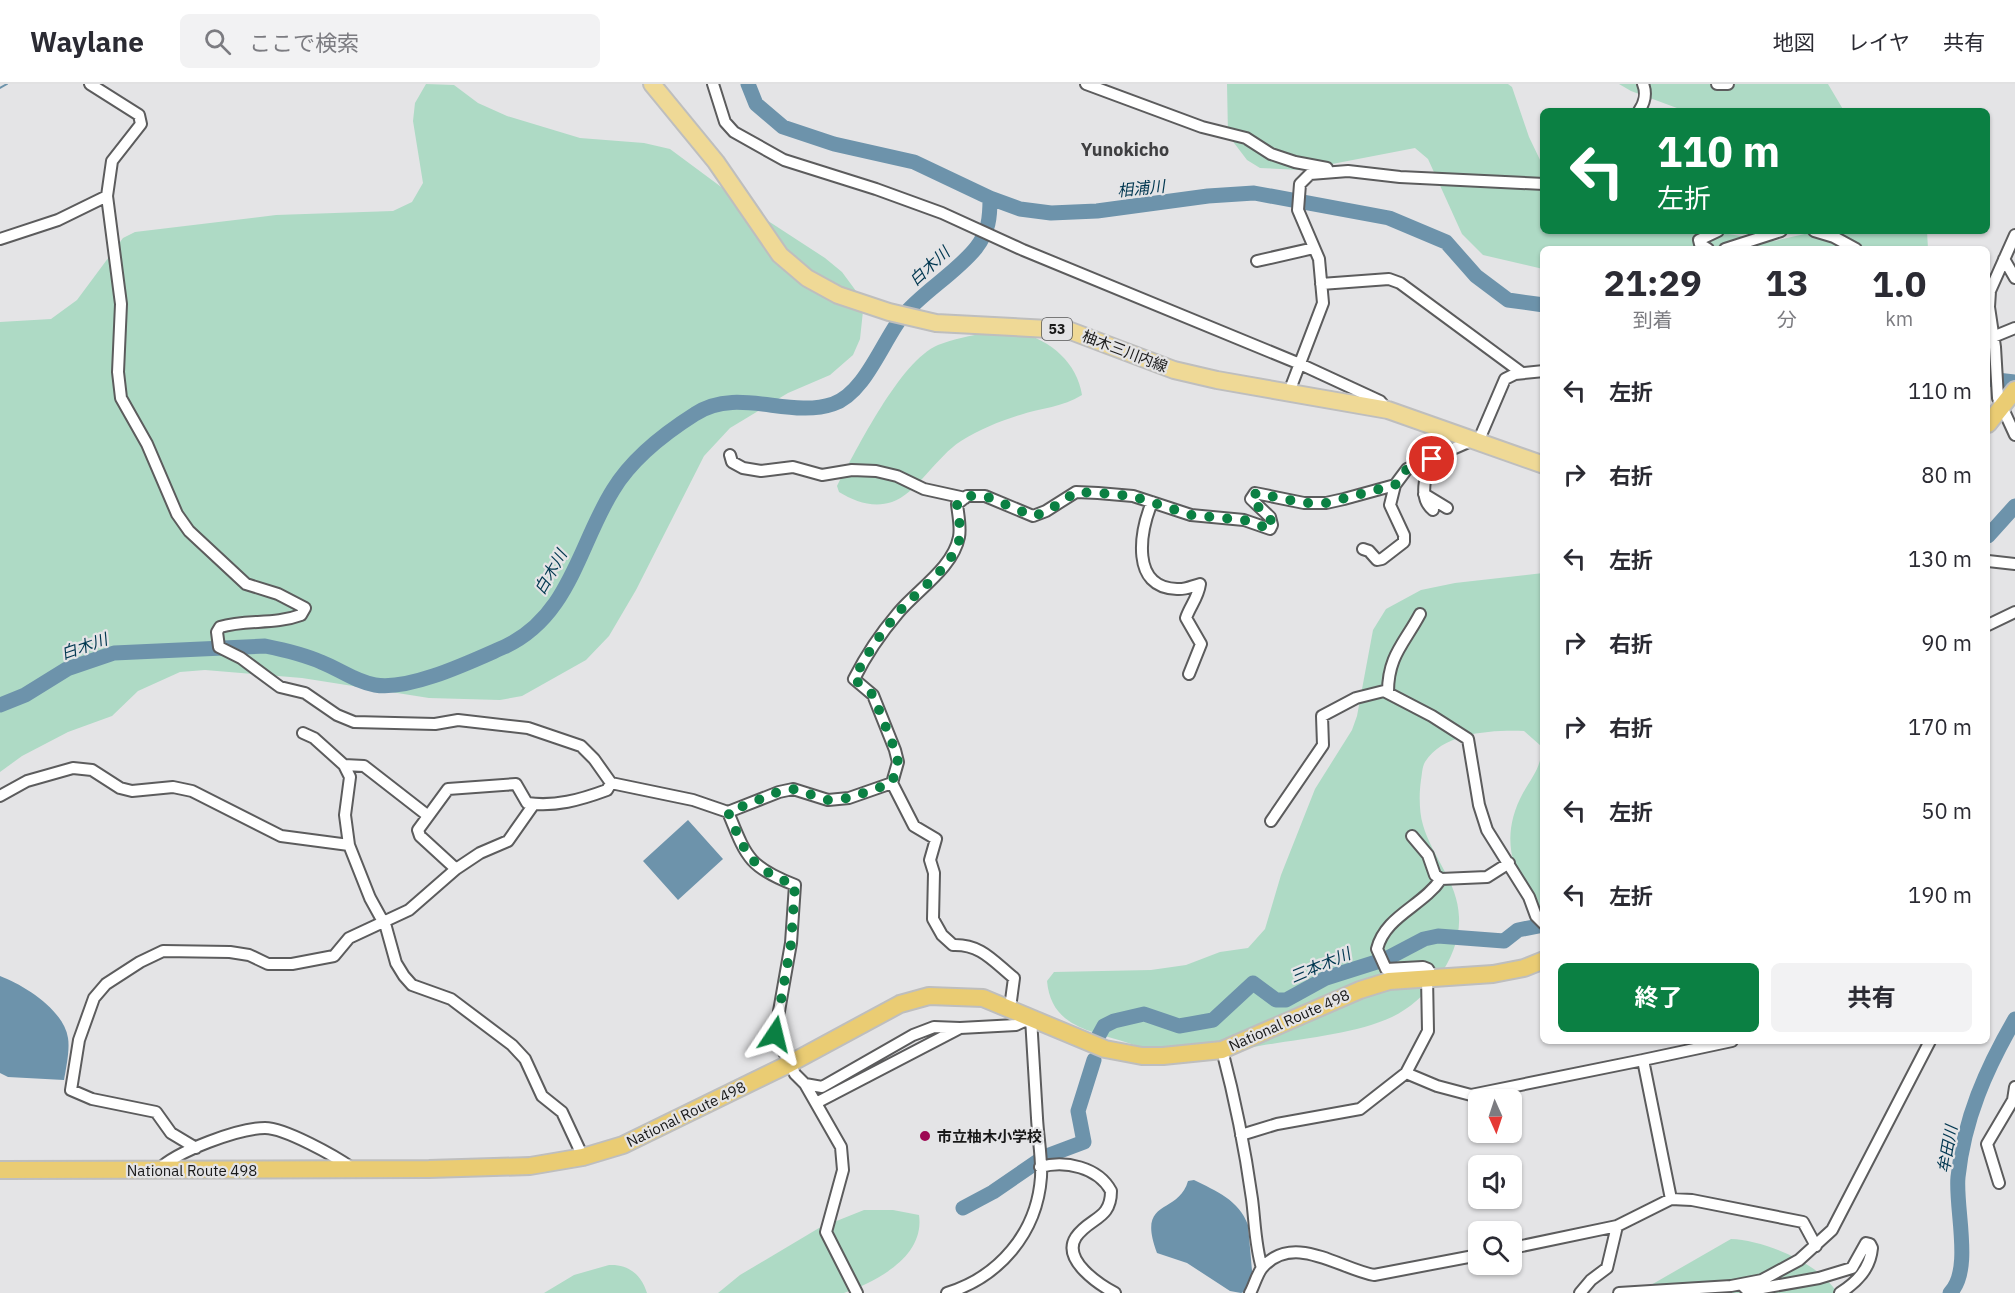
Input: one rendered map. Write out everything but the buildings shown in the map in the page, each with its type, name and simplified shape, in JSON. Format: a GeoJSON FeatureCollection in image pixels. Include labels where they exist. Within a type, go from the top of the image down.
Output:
{"type":"FeatureCollection","features":[{"type":"Feature","properties":{"kind":"highway"},"geometry":{"type":"LineString","coordinates":[[1995,411],[2015,390]]}},
{"type":"Feature","properties":{"kind":"highway","name":"National Route 498"},"geometry":{"type":"LineString","coordinates":[[0,1170],[530,1166],[584,1157],[623,1145],[789,1064],[900,1004],[929,996],[983,998],[1105,1049],[1142,1056],[1222,1050],[1360,990],[1389,981],[1493,974],[1524,968],[1540,962]]}},
{"type":"Feature","properties":{"kind":"main road","name":"柚木三川内線"},"geometry":{"type":"LineString","coordinates":[[652,84],[716,162],[780,255],[807,278],[838,295],[936,323],[1068,330],[1174,370],[1217,380],[1388,410],[1540,464]]}},
{"type":"Feature","properties":{"kind":"street"},"geometry":{"type":"LineString","coordinates":[[90,84],[139,115],[141,124],[112,161],[107,196],[121,304],[118,372],[122,398],[147,444],[177,514],[203,547],[246,584],[278,594],[305,608],[301,615],[286,620],[264,624],[236,622],[220,627],[217,632],[219,647],[241,658],[280,687],[305,693],[337,715],[354,722],[435,724],[458,720],[528,728],[581,746],[594,759],[611,783],[693,800],[728,812],[778,792],[793,789],[828,800],[849,798],[892,783]]}},
{"type":"Feature","properties":{"kind":"street"},"geometry":{"type":"LineString","coordinates":[[713,84],[725,122],[734,132],[784,159],[942,213],[1023,250],[1300,364],[1380,401],[1388,410]]}},
{"type":"Feature","properties":{"kind":"street"},"geometry":{"type":"LineString","coordinates":[[1086,84],[1203,127],[1246,138],[1271,154],[1336,171]]}},
{"type":"Feature","properties":{"kind":"street"},"geometry":{"type":"LineString","coordinates":[[1641,108],[1646,91],[1643,84]]}},
{"type":"Feature","properties":{"kind":"street"},"geometry":{"type":"LineString","coordinates":[[1717,84],[1728,84]]}},
{"type":"Feature","properties":{"kind":"street"},"geometry":{"type":"LineString","coordinates":[[1289,392],[1323,303],[1319,259],[1298,210],[1300,184],[1310,174],[1336,171],[1540,184]]}},
{"type":"Feature","properties":{"kind":"street"},"geometry":{"type":"LineString","coordinates":[[0,239],[58,220],[107,196]]}},
{"type":"Feature","properties":{"kind":"street"},"geometry":{"type":"LineString","coordinates":[[1703,246],[1699,240],[1712,234]]}},
{"type":"Feature","properties":{"kind":"street"},"geometry":{"type":"LineString","coordinates":[[1734,246],[1772,234]]}},
{"type":"Feature","properties":{"kind":"street"},"geometry":{"type":"LineString","coordinates":[[1824,234],[1850,246]]}},
{"type":"Feature","properties":{"kind":"street"},"geometry":{"type":"LineString","coordinates":[[1990,291],[2015,235]]}},
{"type":"Feature","properties":{"kind":"street"},"geometry":{"type":"LineString","coordinates":[[1257,261],[1314,248]]}},
{"type":"Feature","properties":{"kind":"street"},"geometry":{"type":"LineString","coordinates":[[2004,259],[2015,278]]}},
{"type":"Feature","properties":{"kind":"street"},"geometry":{"type":"LineString","coordinates":[[1321,284],[1389,279],[1400,283],[1522,373]]}},
{"type":"Feature","properties":{"kind":"street"},"geometry":{"type":"LineString","coordinates":[[1990,320],[1995,411],[2015,435]]}},
{"type":"Feature","properties":{"kind":"street"},"geometry":{"type":"LineString","coordinates":[[1992,341],[2015,328]]}},
{"type":"Feature","properties":{"kind":"street"},"geometry":{"type":"LineString","coordinates":[[1363,549],[1369,551],[1377,560],[1382,559],[1404,542],[1390,505],[1395,485],[1407,469],[1476,441],[1505,379],[1522,373],[1540,371]]}},
{"type":"Feature","properties":{"kind":"street"},"geometry":{"type":"LineString","coordinates":[[730,455],[732,462],[743,468],[761,471],[793,467],[822,475],[852,470],[876,471],[897,476],[924,489],[964,498],[985,496],[1033,516],[1046,512],[1076,492],[1132,496],[1191,515],[1244,520],[1270,529],[1272,525],[1270,518],[1251,500],[1256,493],[1304,503],[1326,503],[1395,485]]}},
{"type":"Feature","properties":{"kind":"street"},"geometry":{"type":"LineString","coordinates":[[1429,460],[1424,494],[1425,501],[1433,510]]}},
{"type":"Feature","properties":{"kind":"street"},"geometry":{"type":"LineString","coordinates":[[1424,494],[1447,508]]}},
{"type":"Feature","properties":{"kind":"street"},"geometry":{"type":"LineString","coordinates":[[964,498],[957,504],[960,537],[950,556],[939,572],[898,613],[870,649],[854,679],[873,695],[898,762],[892,783],[914,826],[936,839],[930,860],[934,873],[933,919],[942,935],[953,945],[969,944],[980,949],[1014,978],[1010,1008]]}},
{"type":"Feature","properties":{"kind":"street"},"geometry":{"type":"LineString","coordinates":[[1152,502],[1143,524],[1142,553],[1147,577],[1150,581],[1175,590],[1200,584],[1196,600],[1190,606],[1186,618],[1201,644],[1189,674]]}},
{"type":"Feature","properties":{"kind":"street"},"geometry":{"type":"LineString","coordinates":[[1990,561],[2015,564]]}},
{"type":"Feature","properties":{"kind":"street"},"geometry":{"type":"LineString","coordinates":[[1990,625],[2015,612]]}},
{"type":"Feature","properties":{"kind":"street"},"geometry":{"type":"LineString","coordinates":[[1388,692],[1388,675],[1392,658],[1420,614]]}},
{"type":"Feature","properties":{"kind":"street"},"geometry":{"type":"LineString","coordinates":[[1271,821],[1323,745],[1322,716],[1356,698],[1388,692],[1468,739],[1479,805],[1488,830],[1529,897],[1540,920]]}},
{"type":"Feature","properties":{"kind":"street"},"geometry":{"type":"LineString","coordinates":[[303,733],[314,738],[344,765],[350,777],[345,815],[349,845],[389,935],[396,963],[412,985],[451,999],[512,1045],[525,1059],[542,1096],[562,1112],[584,1157]]}},
{"type":"Feature","properties":{"kind":"street"},"geometry":{"type":"LineString","coordinates":[[344,765],[364,766],[427,815]]}},
{"type":"Feature","properties":{"kind":"street"},"geometry":{"type":"LineString","coordinates":[[0,796],[6,791],[36,779],[73,768],[92,770],[120,788],[132,791],[173,787],[192,791],[281,836],[349,845]]}},
{"type":"Feature","properties":{"kind":"street"},"geometry":{"type":"LineString","coordinates":[[456,869],[420,836],[419,825],[448,789],[464,786],[490,787],[516,784],[527,803],[545,806],[579,800],[607,790],[611,783]]}},
{"type":"Feature","properties":{"kind":"street"},"geometry":{"type":"LineString","coordinates":[[196,1148],[171,1134],[156,1112],[92,1100],[71,1090],[79,1040],[94,998],[106,984],[140,962],[163,951],[230,952],[249,955],[268,964],[291,964],[334,956],[349,938],[409,910],[456,869],[480,853],[508,841],[534,804]]}},
{"type":"Feature","properties":{"kind":"street"},"geometry":{"type":"LineString","coordinates":[[728,812],[746,855],[776,878],[795,885],[791,944],[775,1034],[789,1064],[806,1084],[841,1147],[843,1170],[826,1232],[857,1293]]}},
{"type":"Feature","properties":{"kind":"street"},"geometry":{"type":"LineString","coordinates":[[1412,836],[1428,855],[1435,875],[1441,879],[1487,877],[1509,863]]}},
{"type":"Feature","properties":{"kind":"street"},"geometry":{"type":"LineString","coordinates":[[1241,1135],[1277,1124],[1360,1108],[1406,1073],[1428,1031],[1428,969],[1423,967],[1386,969],[1377,949],[1387,927],[1434,891],[1441,879]]}},
{"type":"Feature","properties":{"kind":"street"},"geometry":{"type":"LineString","coordinates":[[806,1084],[822,1087],[934,1027],[1016,1025],[1031,1018],[1040,1167],[1035,1211],[1018,1245],[992,1271],[969,1286],[947,1293]]}},
{"type":"Feature","properties":{"kind":"street"},"geometry":{"type":"LineString","coordinates":[[816,1103],[960,1028]]}},
{"type":"Feature","properties":{"kind":"street"},"geometry":{"type":"LineString","coordinates":[[1406,1073],[1437,1086],[1471,1095],[1718,1044]]}},
{"type":"Feature","properties":{"kind":"street"},"geometry":{"type":"LineString","coordinates":[[1619,1293],[1723,1289],[1762,1280],[1784,1269],[1815,1246],[1832,1230],[1928,1044]]}},
{"type":"Feature","properties":{"kind":"street"},"geometry":{"type":"LineString","coordinates":[[1222,1050],[1241,1135],[1252,1201],[1257,1252],[1262,1268]]}},
{"type":"Feature","properties":{"kind":"street"},"geometry":{"type":"LineString","coordinates":[[1644,1060],[1671,1199]]}},
{"type":"Feature","properties":{"kind":"street"},"geometry":{"type":"LineString","coordinates":[[1998,1184],[1987,1144],[2013,1100],[2015,1087]]}},
{"type":"Feature","properties":{"kind":"street"},"geometry":{"type":"LineString","coordinates":[[158,1170],[171,1160],[196,1148],[243,1131],[267,1128],[334,1155],[354,1169]]}},
{"type":"Feature","properties":{"kind":"street"},"geometry":{"type":"LineString","coordinates":[[1040,1167],[1057,1162],[1081,1168],[1106,1181],[1111,1191],[1108,1210],[1076,1237],[1074,1245],[1076,1259],[1084,1270],[1100,1285],[1115,1293]]}},
{"type":"Feature","properties":{"kind":"street"},"geometry":{"type":"LineString","coordinates":[[1522,1246],[1617,1226],[1671,1199],[1692,1200],[1803,1222],[1815,1246]]}},
{"type":"Feature","properties":{"kind":"street"},"geometry":{"type":"LineString","coordinates":[[1580,1293],[1591,1280],[1607,1268],[1617,1226]]}},
{"type":"Feature","properties":{"kind":"street"},"geometry":{"type":"LineString","coordinates":[[1741,1284],[1746,1289],[1756,1289],[1834,1274],[1852,1268],[1866,1244],[1870,1244],[1872,1248],[1868,1266],[1852,1286],[1840,1293]]}},
{"type":"Feature","properties":{"kind":"street"},"geometry":{"type":"LineString","coordinates":[[1250,1293],[1262,1268],[1287,1250],[1308,1252],[1358,1272],[1374,1275],[1468,1258]]}},
{"type":"Feature","properties":{"kind":"green space"},"geometry":{"type":"Polygon","coordinates":[[[426,84],[454,85],[478,103],[507,116],[580,138],[644,143],[670,149],[759,215],[825,258],[842,272],[856,291],[863,311],[860,339],[853,355],[830,375],[788,393],[730,428],[704,456],[636,590],[609,636],[586,660],[522,696],[500,700],[429,698],[302,678],[205,670],[180,672],[138,691],[112,716],[68,732],[22,756],[0,772],[0,322],[51,319],[77,300],[123,238],[135,232],[276,215],[393,211],[412,202],[423,183],[413,121],[415,103],[426,84]]]}},
{"type":"Feature","properties":{"kind":"green space"},"geometry":{"type":"Polygon","coordinates":[[[1227,84],[1508,84],[1512,87],[1529,137],[1540,160],[1540,234],[1728,234],[1774,241],[1805,234],[1927,234],[1928,246],[1540,246],[1540,268],[1483,255],[1462,234],[1428,159],[1415,148],[1301,170],[1260,168],[1247,160],[1228,135],[1227,84]]]}},
{"type":"Feature","properties":{"kind":"green space"},"geometry":{"type":"Polygon","coordinates":[[[1619,84],[1828,84],[1842,108],[1677,108],[1631,91],[1619,84]]]}},
{"type":"Feature","properties":{"kind":"green space"},"geometry":{"type":"Polygon","coordinates":[[[987,332],[1020,333],[1052,347],[1075,373],[1082,395],[1060,405],[1005,420],[968,437],[943,456],[909,492],[892,502],[865,503],[839,492],[837,486],[868,429],[909,369],[924,354],[938,345],[987,332]]]}},
{"type":"Feature","properties":{"kind":"green space"},"geometry":{"type":"Polygon","coordinates":[[[1540,573],[1540,745],[1524,731],[1484,732],[1444,744],[1425,762],[1420,785],[1422,820],[1432,848],[1450,881],[1458,904],[1459,917],[1454,948],[1448,962],[1429,989],[1405,1010],[1362,1028],[1205,1056],[1175,1054],[1144,1048],[1085,1029],[1064,1017],[1050,996],[1047,981],[1054,972],[1151,970],[1186,965],[1220,952],[1248,948],[1265,929],[1281,875],[1315,789],[1352,730],[1357,716],[1373,630],[1386,609],[1421,590],[1455,583],[1540,573]]]}},
{"type":"Feature","properties":{"kind":"green space"},"geometry":{"type":"Polygon","coordinates":[[[1540,759],[1540,909],[1523,885],[1516,870],[1510,841],[1516,809],[1540,759]]]}},
{"type":"Feature","properties":{"kind":"green space"},"geometry":{"type":"Polygon","coordinates":[[[864,1210],[893,1210],[919,1215],[919,1230],[907,1255],[870,1282],[844,1293],[718,1293],[740,1275],[819,1228],[864,1210]]]}},
{"type":"Feature","properties":{"kind":"green space"},"geometry":{"type":"Polygon","coordinates":[[[1731,1239],[1759,1244],[1790,1255],[1818,1272],[1837,1293],[1637,1293],[1731,1239]]]}},
{"type":"Feature","properties":{"kind":"green space"},"geometry":{"type":"Polygon","coordinates":[[[609,1265],[628,1268],[641,1280],[647,1293],[544,1293],[574,1275],[609,1265]]]}},
{"type":"Feature","properties":{"kind":"water"},"geometry":{"type":"Polygon","coordinates":[[[688,820],[723,859],[678,900],[643,861],[688,820]]]}},
{"type":"Feature","properties":{"kind":"water"},"geometry":{"type":"Polygon","coordinates":[[[0,976],[31,992],[51,1008],[59,1018],[68,1038],[68,1059],[64,1080],[8,1077],[0,1073],[0,976]]]}},
{"type":"Feature","properties":{"kind":"water"},"geometry":{"type":"Polygon","coordinates":[[[1194,1180],[1226,1197],[1244,1216],[1248,1225],[1253,1282],[1250,1290],[1241,1293],[1230,1291],[1187,1263],[1157,1253],[1152,1235],[1155,1215],[1183,1192],[1188,1181],[1194,1180]]]}},
{"type":"Feature","properties":{"kind":"waterway"},"geometry":{"type":"LineString","coordinates":[[0,88],[7,84]]}},
{"type":"Feature","properties":{"kind":"waterway","name":"相浦川"},"geometry":{"type":"LineString","coordinates":[[748,84],[756,104],[783,127],[834,144],[914,162],[990,198],[1020,209],[1051,213],[1097,211],[1208,196],[1254,193],[1389,218],[1446,242],[1476,276],[1508,300],[1540,304]]}},
{"type":"Feature","properties":{"kind":"waterway","name":"白木川"},"geometry":{"type":"LineString","coordinates":[[0,705],[25,695],[67,669],[114,653],[265,646],[307,657],[368,683],[389,686],[441,674],[504,647],[526,634],[559,598],[601,511],[620,479],[639,458],[672,430],[711,406],[746,402],[816,408],[833,404],[854,390],[872,367],[901,318],[976,248],[988,224],[990,198]]}},
{"type":"Feature","properties":{"kind":"waterway","name":"相浦川"},"geometry":{"type":"LineString","coordinates":[[1990,379],[2015,382]]}},
{"type":"Feature","properties":{"kind":"waterway","name":"三本木川"},"geometry":{"type":"LineString","coordinates":[[1990,534],[2015,506]]}},
{"type":"Feature","properties":{"kind":"waterway","name":"三本木川"},"geometry":{"type":"LineString","coordinates":[[1098,1037],[1104,1026],[1114,1021],[1144,1014],[1179,1026],[1213,1020],[1253,983],[1276,1000],[1286,1000],[1326,978],[1386,959],[1424,939],[1438,936],[1504,941],[1518,930],[1540,926]]}},
{"type":"Feature","properties":{"kind":"waterway","name":"牟田川"},"geometry":{"type":"LineString","coordinates":[[1950,1293],[1957,1283],[1961,1270],[1962,1238],[1958,1177],[1965,1135],[1986,1076],[2015,1019]]}},
{"type":"Feature","properties":{"kind":"waterway","name":"三本木川"},"geometry":{"type":"LineString","coordinates":[[963,1208],[993,1192],[1044,1157],[1084,1142],[1078,1111],[1094,1060]]}},
{"type":"Feature","properties":{"kind":"place","name":"市立柚木小学校"},"geometry":{"type":"Point","coordinates":[925,1136]}},
{"type":"Feature","properties":{"kind":"district","name":"Yunokicho"},"geometry":{"type":"Point","coordinates":[1125,149]}},
{"type":"Feature","properties":{"kind":"route"},"geometry":{"type":"LineString","coordinates":[[775,1034],[791,944],[795,885],[776,878],[746,855],[728,812],[778,792],[793,789],[828,800],[849,798],[892,783],[898,762],[895,750],[873,695],[854,679],[870,649],[898,613],[939,572],[950,556],[960,537],[957,504],[967,496],[985,496],[1033,516],[1046,512],[1076,492],[1098,493],[1132,496],[1191,515],[1244,520],[1263,529],[1270,529],[1272,525],[1270,518],[1251,500],[1251,496],[1256,493],[1304,503],[1326,503],[1395,485],[1407,469],[1432,459]]}}]}
